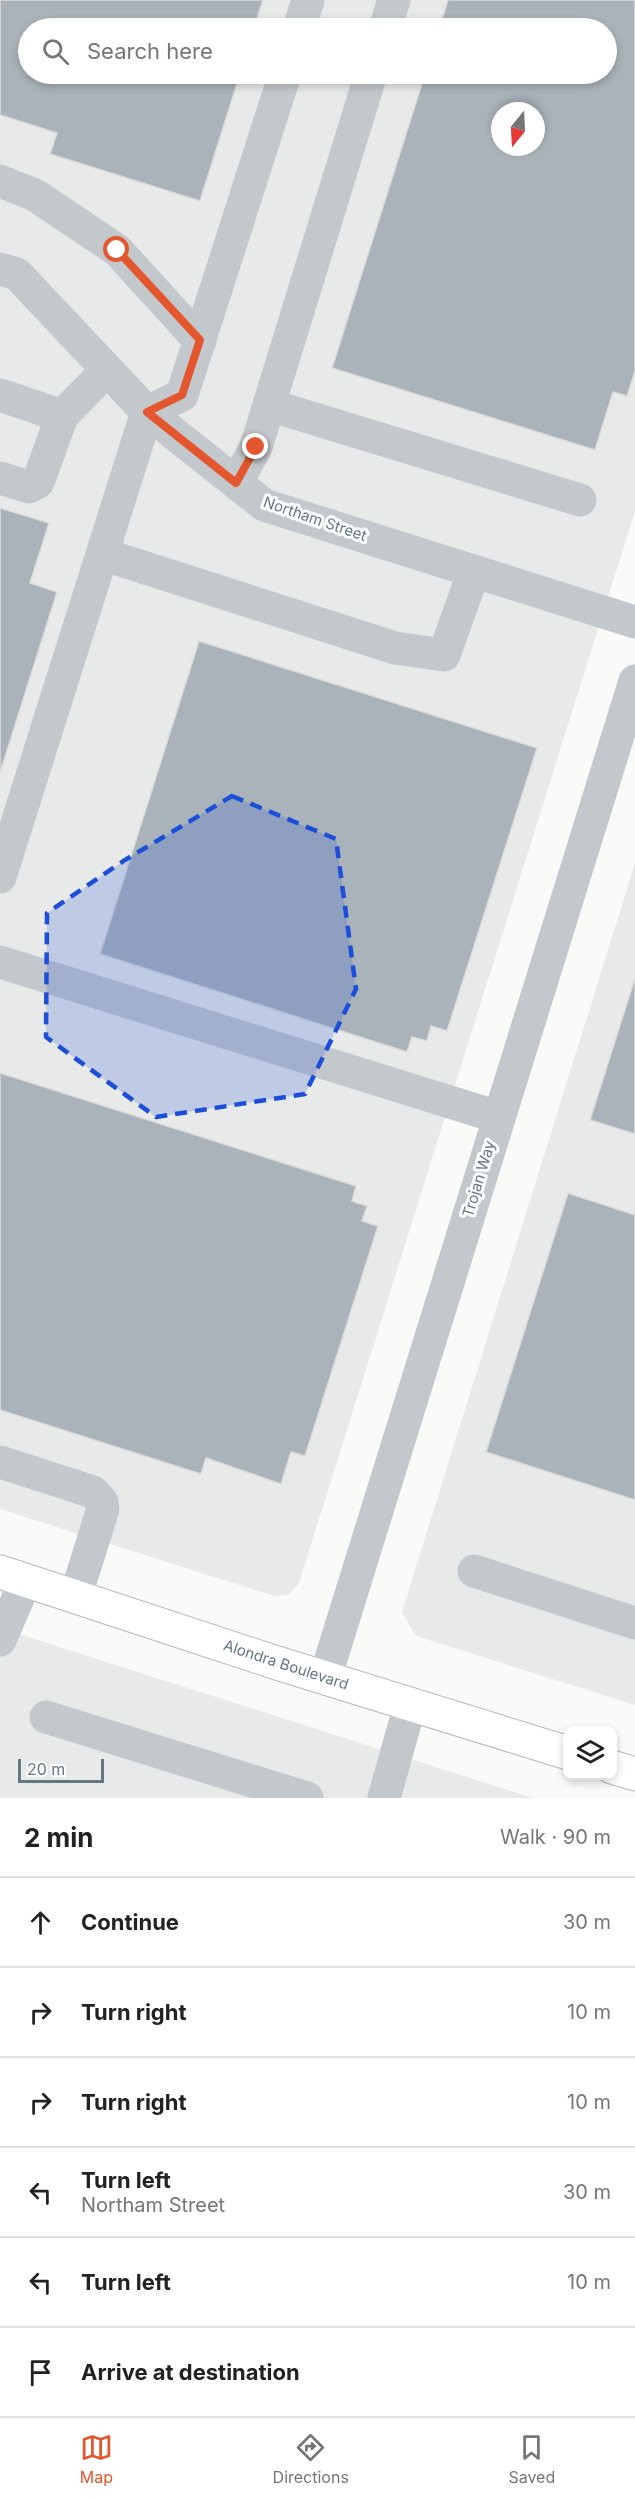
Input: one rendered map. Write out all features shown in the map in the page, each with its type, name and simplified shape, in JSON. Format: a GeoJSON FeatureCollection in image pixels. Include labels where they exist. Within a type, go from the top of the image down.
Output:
{"type":"FeatureCollection","features":[{"type":"Feature","properties":{"kind":"main road","name":"Alondra Boulevard"},"geometry":{"type":"LineString","coordinates":[[7,1577],[563,1753]]}},
{"type":"Feature","properties":{"kind":"main road"},"geometry":{"type":"LineString","coordinates":[[617,1769],[635,1774]]}},
{"type":"Feature","properties":{"kind":"street"},"geometry":{"type":"LineString","coordinates":[[302,18],[308,0]]}},
{"type":"Feature","properties":{"kind":"street"},"geometry":{"type":"LineString","coordinates":[[388,18],[394,0]]}},
{"type":"Feature","properties":{"kind":"street"},"geometry":{"type":"LineString","coordinates":[[0,877],[147,412],[182,395],[282,84]]}},
{"type":"Feature","properties":{"kind":"street"},"geometry":{"type":"LineString","coordinates":[[236,483],[256,447],[368,84]]}},
{"type":"Feature","properties":{"kind":"street"},"geometry":{"type":"LineString","coordinates":[[0,181],[35,195],[117,250],[200,340]]}},
{"type":"Feature","properties":{"kind":"street","name":"Northam Street"},"geometry":{"type":"LineString","coordinates":[[0,269],[17,274],[147,412],[264,505],[635,622]]}},
{"type":"Feature","properties":{"kind":"street"},"geometry":{"type":"LineString","coordinates":[[0,478],[29,487],[38,482],[63,416],[107,370]]}},
{"type":"Feature","properties":{"kind":"street"},"geometry":{"type":"LineString","coordinates":[[0,395],[63,416]]}},
{"type":"Feature","properties":{"kind":"street"},"geometry":{"type":"LineString","coordinates":[[269,405],[580,500]]}},
{"type":"Feature","properties":{"kind":"street"},"geometry":{"type":"LineString","coordinates":[[102,554],[395,648],[444,655],[474,571]]}},
{"type":"Feature","properties":{"kind":"street","name":"Trojan Way"},"geometry":{"type":"LineString","coordinates":[[325,1678],[635,681]]}},
{"type":"Feature","properties":{"kind":"street"},"geometry":{"type":"LineString","coordinates":[[0,962],[498,1117]]}},
{"type":"Feature","properties":{"kind":"street"},"geometry":{"type":"LineString","coordinates":[[0,1462],[93,1492],[102,1502],[103,1509],[75,1598]]}},
{"type":"Feature","properties":{"kind":"street"},"geometry":{"type":"LineString","coordinates":[[474,1571],[635,1623]]}},
{"type":"Feature","properties":{"kind":"street"},"geometry":{"type":"LineString","coordinates":[[0,1640],[7,1577]]}},
{"type":"Feature","properties":{"kind":"street"},"geometry":{"type":"LineString","coordinates":[[384,1798],[410,1704]]}},
{"type":"Feature","properties":{"kind":"street"},"geometry":{"type":"LineString","coordinates":[[46,1718],[307,1798]]}},
{"type":"Feature","properties":{"kind":"highlighted area"},"geometry":{"type":"Polygon","coordinates":[[[232,796],[336,839],[356,989],[305,1094],[156,1117],[46,1037],[47,913],[125,860],[232,796]]]}},
{"type":"Feature","properties":{"kind":"shaded area"},"geometry":{"type":"Polygon","coordinates":[[[0,0],[635,0],[635,511],[299,1583],[288,1595],[274,1596],[0,1509],[0,0]]]}},
{"type":"Feature","properties":{"kind":"shaded area"},"geometry":{"type":"Polygon","coordinates":[[[635,863],[635,1705],[416,1636],[402,1612],[635,863]]]}},
{"type":"Feature","properties":{"kind":"shaded area"},"geometry":{"type":"Polygon","coordinates":[[[0,1628],[533,1798],[0,1798],[0,1628]]]}},
{"type":"Feature","properties":{"kind":"building"},"geometry":{"type":"Polygon","coordinates":[[[0,0],[263,0],[257,18],[18,18],[18,84],[237,84],[200,201],[50,154],[57,133],[0,115],[0,0]]]}},
{"type":"Feature","properties":{"kind":"building"},"geometry":{"type":"Polygon","coordinates":[[[448,0],[635,0],[635,371],[627,396],[613,392],[595,450],[332,368],[422,84],[617,84],[617,18],[442,18],[448,0]]]}},
{"type":"Feature","properties":{"kind":"building"},"geometry":{"type":"Polygon","coordinates":[[[0,508],[49,523],[30,583],[57,592],[0,773],[0,508]]]}},
{"type":"Feature","properties":{"kind":"building"},"geometry":{"type":"Polygon","coordinates":[[[199,641],[537,748],[447,1031],[431,1026],[427,1041],[412,1037],[407,1052],[100,954],[199,641]]]}},
{"type":"Feature","properties":{"kind":"building"},"geometry":{"type":"Polygon","coordinates":[[[635,978],[635,1134],[590,1120],[635,978]]]}},
{"type":"Feature","properties":{"kind":"building"},"geometry":{"type":"Polygon","coordinates":[[[0,1073],[356,1186],[352,1201],[367,1206],[362,1221],[378,1226],[305,1456],[291,1452],[281,1484],[206,1458],[201,1474],[0,1410],[0,1073]]]}},
{"type":"Feature","properties":{"kind":"building"},"geometry":{"type":"Polygon","coordinates":[[[568,1193],[635,1215],[635,1500],[486,1452],[568,1193]]]}},
{"type":"Feature","properties":{"kind":"route"},"geometry":{"type":"LineString","coordinates":[[117,250],[200,340],[182,395],[147,412],[236,483],[256,447]]}}]}
